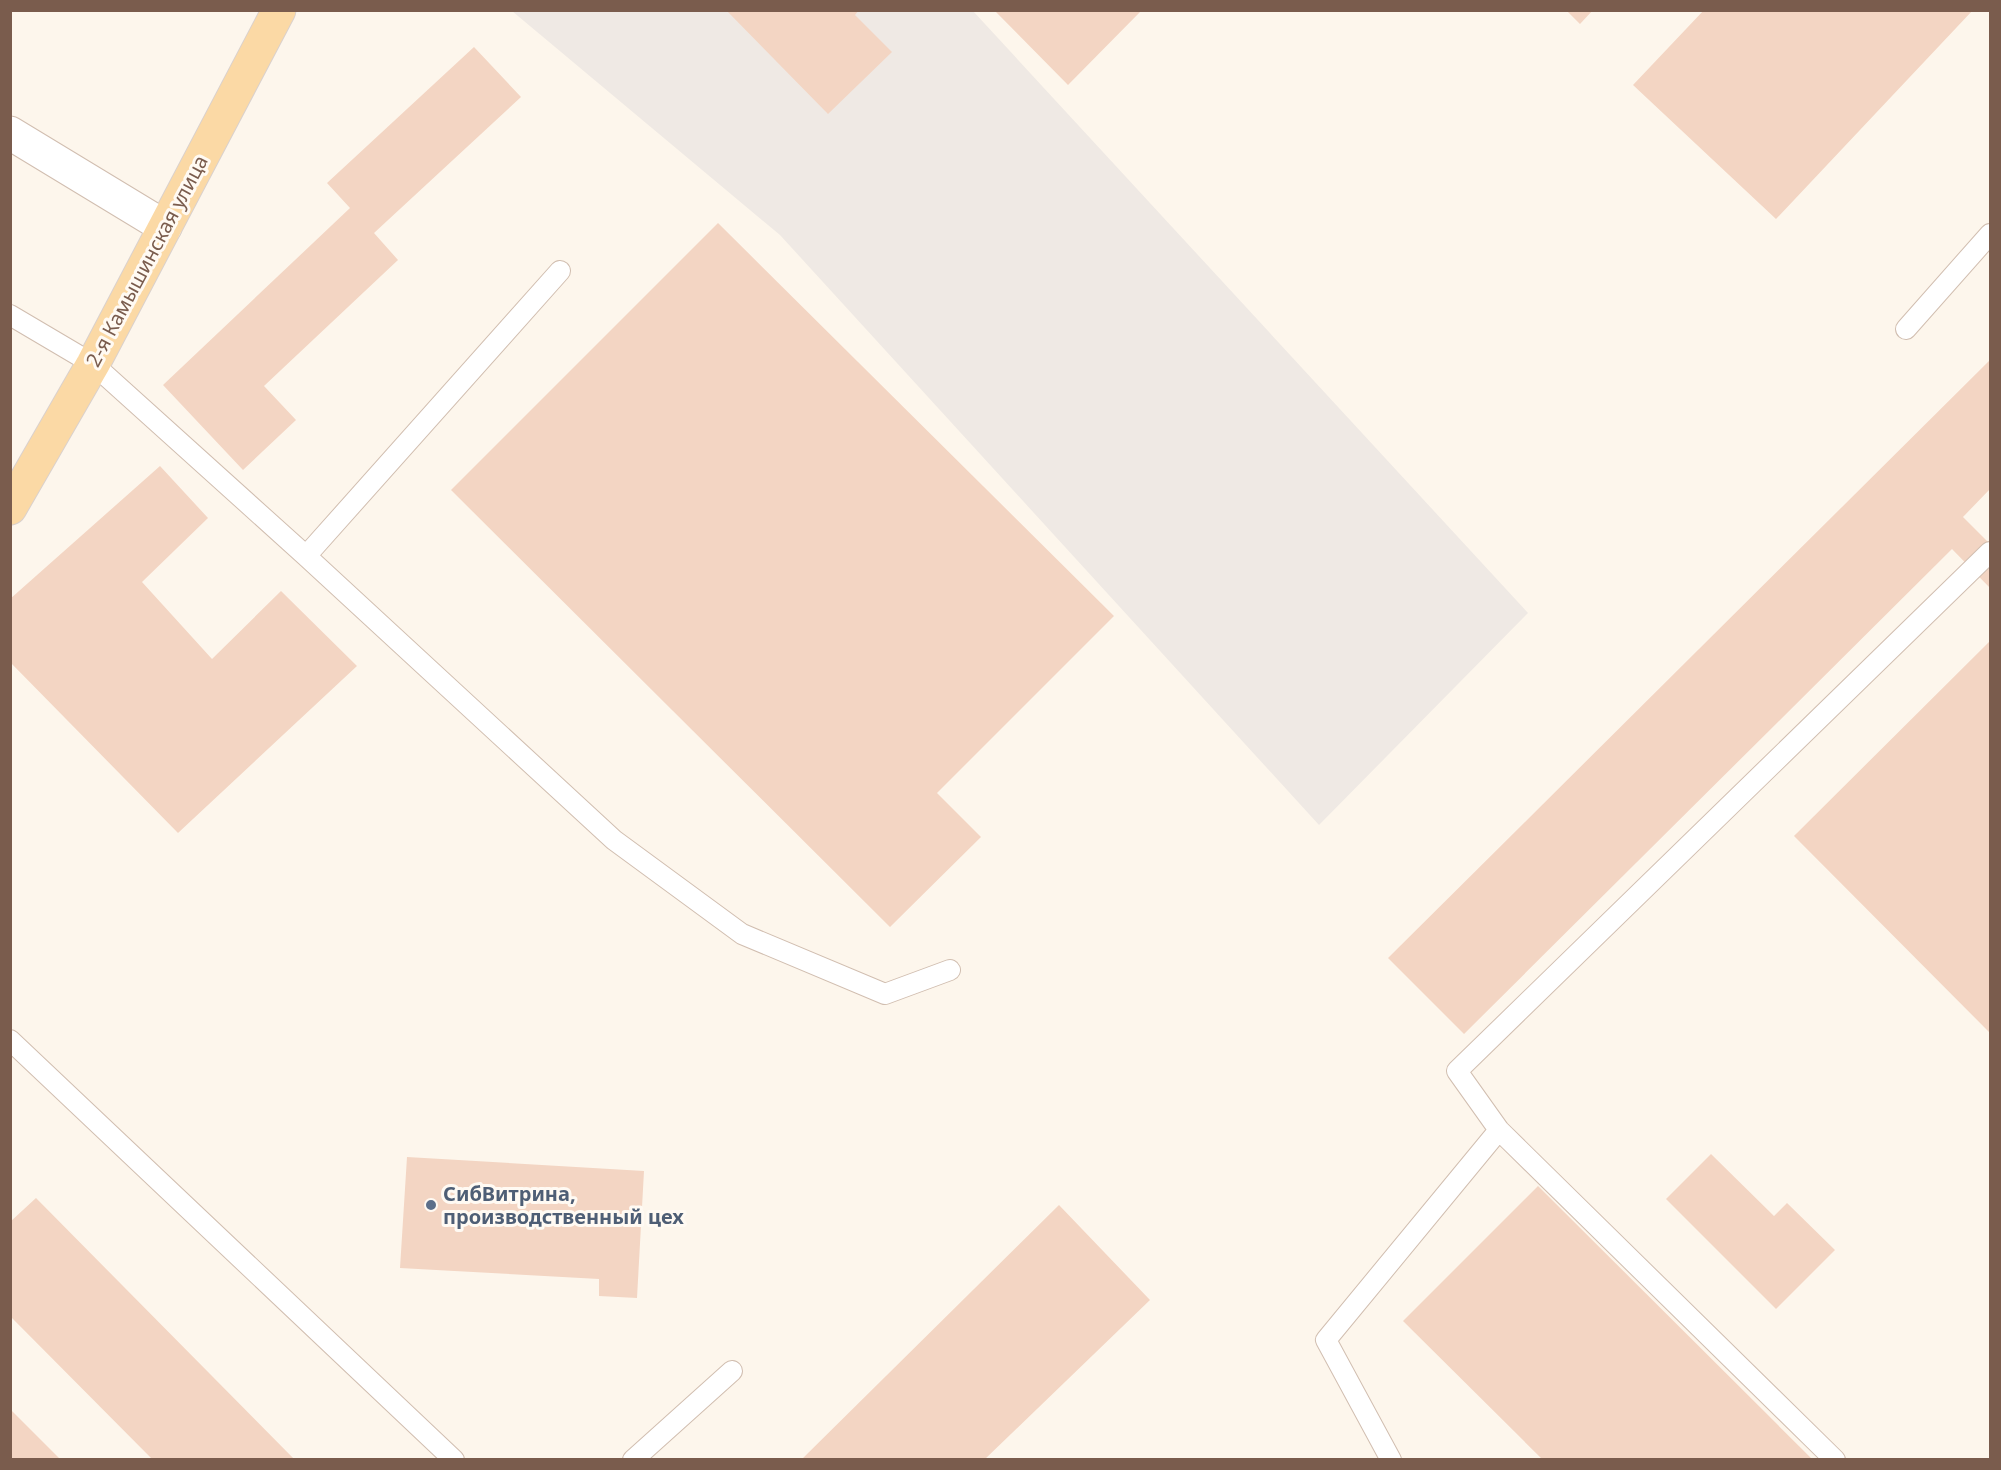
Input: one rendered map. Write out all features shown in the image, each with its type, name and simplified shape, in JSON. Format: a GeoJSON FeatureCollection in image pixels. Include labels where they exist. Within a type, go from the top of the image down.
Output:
{"type":"FeatureCollection","features":[{"type":"Feature","properties":{"kind":"main road","name":"2-я Камышинская улица"},"geometry":{"type":"LineString","coordinates":[[10,508],[93,364],[279,10]]}},
{"type":"Feature","properties":{"kind":"street"},"geometry":{"type":"LineString","coordinates":[[10,133],[165,227]]}},
{"type":"Feature","properties":{"kind":"lane"},"geometry":{"type":"LineString","coordinates":[[1906,329],[1990,234]]}},
{"type":"Feature","properties":{"kind":"lane"},"geometry":{"type":"LineString","coordinates":[[306,556],[560,271]]}},
{"type":"Feature","properties":{"kind":"lane"},"geometry":{"type":"LineString","coordinates":[[10,315],[93,364],[306,556],[614,840],[742,934],[885,994],[950,970]]}},
{"type":"Feature","properties":{"kind":"lane"},"geometry":{"type":"LineString","coordinates":[[1835,1460],[1499,1130],[1457,1071],[1990,552]]}},
{"type":"Feature","properties":{"kind":"lane"},"geometry":{"type":"LineString","coordinates":[[10,1040],[454,1460]]}},
{"type":"Feature","properties":{"kind":"lane"},"geometry":{"type":"LineString","coordinates":[[1391,1460],[1326,1340],[1499,1130]]}},
{"type":"Feature","properties":{"kind":"lane"},"geometry":{"type":"LineString","coordinates":[[633,1460],[732,1371]]}},
{"type":"Feature","properties":{"kind":"shaded area"},"geometry":{"type":"Polygon","coordinates":[[[512,11],[973,11],[1528,613],[1319,825],[780,235],[512,11]]]}},
{"type":"Feature","properties":{"kind":"building"},"geometry":{"type":"Polygon","coordinates":[[[726,10],[859,10],[855,15],[892,52],[828,114],[726,10]]]}},
{"type":"Feature","properties":{"kind":"building"},"geometry":{"type":"Polygon","coordinates":[[[994,10],[1142,10],[1068,85],[994,10]]]}},
{"type":"Feature","properties":{"kind":"building"},"geometry":{"type":"Polygon","coordinates":[[[1566,10],[1593,10],[1580,24],[1566,10]]]}},
{"type":"Feature","properties":{"kind":"building"},"geometry":{"type":"Polygon","coordinates":[[[1704,10],[1973,10],[1776,219],[1633,85],[1704,10]]]}},
{"type":"Feature","properties":{"kind":"building"},"geometry":{"type":"Polygon","coordinates":[[[474,47],[521,97],[374,233],[398,260],[264,386],[296,420],[243,470],[163,385],[350,208],[327,183],[474,47]]]}},
{"type":"Feature","properties":{"kind":"building"},"geometry":{"type":"Polygon","coordinates":[[[718,223],[1114,616],[937,793],[981,837],[890,927],[451,490],[718,223]]]}},
{"type":"Feature","properties":{"kind":"building"},"geometry":{"type":"Polygon","coordinates":[[[1990,360],[1990,489],[1963,517],[1990,544],[1990,588],[1952,549],[1464,1034],[1388,958],[1990,360]]]}},
{"type":"Feature","properties":{"kind":"building"},"geometry":{"type":"Polygon","coordinates":[[[160,466],[208,518],[142,582],[212,659],[281,591],[357,666],[178,833],[10,662],[10,599],[160,466]]]}},
{"type":"Feature","properties":{"kind":"building"},"geometry":{"type":"Polygon","coordinates":[[[1990,641],[1990,1033],[1794,836],[1990,641]]]}},
{"type":"Feature","properties":{"kind":"building"},"geometry":{"type":"Polygon","coordinates":[[[1711,1154],[1774,1216],[1787,1203],[1835,1250],[1776,1309],[1666,1199],[1711,1154]]]}},
{"type":"Feature","properties":{"kind":"building"},"geometry":{"type":"Polygon","coordinates":[[[407,1157],[644,1171],[637,1298],[599,1296],[599,1279],[400,1268],[407,1157]]]}},
{"type":"Feature","properties":{"kind":"building"},"geometry":{"type":"Polygon","coordinates":[[[1538,1186],[1813,1460],[1543,1460],[1403,1321],[1538,1186]]]}},
{"type":"Feature","properties":{"kind":"building"},"geometry":{"type":"Polygon","coordinates":[[[36,1198],[295,1460],[153,1460],[10,1316],[10,1222],[36,1198]]]}},
{"type":"Feature","properties":{"kind":"building"},"geometry":{"type":"Polygon","coordinates":[[[1059,1205],[1150,1300],[984,1460],[801,1460],[1059,1205]]]}},
{"type":"Feature","properties":{"kind":"building"},"geometry":{"type":"Polygon","coordinates":[[[10,1409],[61,1460],[10,1460],[10,1409]]]}},
{"type":"Feature","properties":{"kind":"place","name":"СибВитрина, производственный цех"},"geometry":{"type":"Point","coordinates":[431,1205]}}]}
